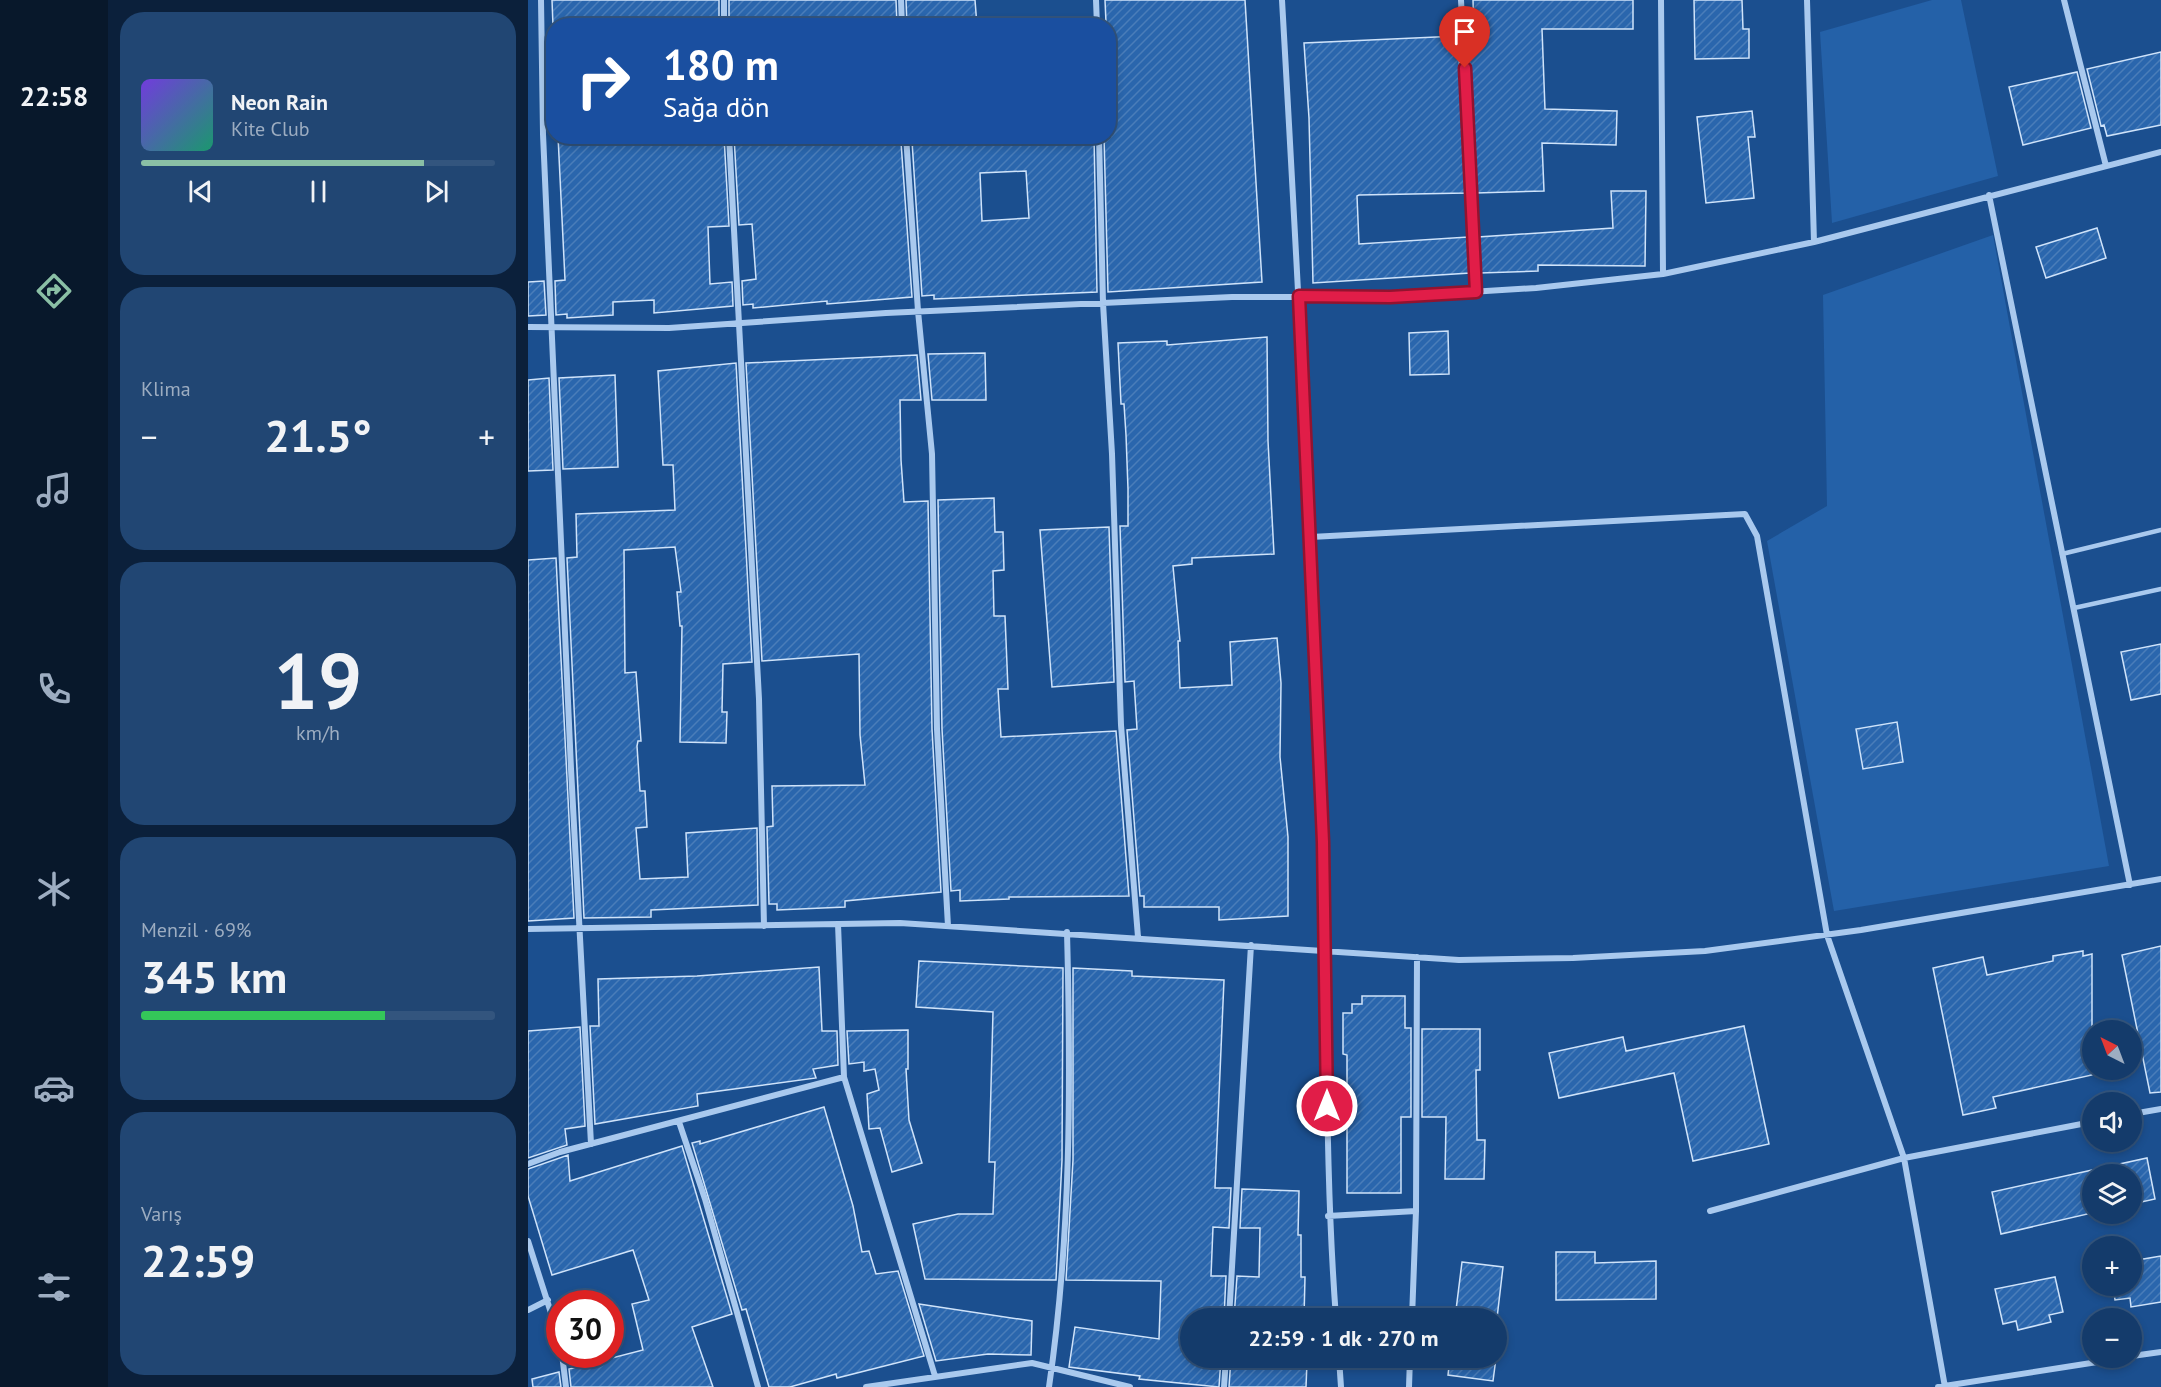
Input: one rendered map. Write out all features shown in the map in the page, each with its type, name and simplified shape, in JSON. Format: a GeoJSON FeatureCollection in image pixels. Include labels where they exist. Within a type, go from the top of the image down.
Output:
{"type":"FeatureCollection","features":[{"type":"Feature","properties":{"kind":"street"},"geometry":{"type":"LineString","coordinates":[[541,0],[543,134],[591,1144]]}},
{"type":"Feature","properties":{"kind":"street"},"geometry":{"type":"LineString","coordinates":[[724,0],[724,18]]}},
{"type":"Feature","properties":{"kind":"street"},"geometry":{"type":"LineString","coordinates":[[901,0],[902,18]]}},
{"type":"Feature","properties":{"kind":"street"},"geometry":{"type":"LineString","coordinates":[[1096,0],[1097,18]]}},
{"type":"Feature","properties":{"kind":"street"},"geometry":{"type":"LineString","coordinates":[[1282,0],[1311,537],[1326,951],[1328,1216],[1335,1308]]}},
{"type":"Feature","properties":{"kind":"street"},"geometry":{"type":"LineString","coordinates":[[1461,0],[1476,292]]}},
{"type":"Feature","properties":{"kind":"street"},"geometry":{"type":"LineString","coordinates":[[1661,0],[1663,274]]}},
{"type":"Feature","properties":{"kind":"street"},"geometry":{"type":"LineString","coordinates":[[1807,0],[1814,242]]}},
{"type":"Feature","properties":{"kind":"street"},"geometry":{"type":"LineString","coordinates":[[2064,0],[2106,166]]}},
{"type":"Feature","properties":{"kind":"street"},"geometry":{"type":"LineString","coordinates":[[729,144],[759,699],[764,926]]}},
{"type":"Feature","properties":{"kind":"street"},"geometry":{"type":"LineString","coordinates":[[907,144],[918,311],[932,454],[937,729],[948,926]]}},
{"type":"Feature","properties":{"kind":"street"},"geometry":{"type":"LineString","coordinates":[[1099,144],[1102,303],[1113,454],[1121,725],[1138,937]]}},
{"type":"Feature","properties":{"kind":"street"},"geometry":{"type":"LineString","coordinates":[[528,327],[669,328],[918,311],[1102,303],[1299,296],[1390,297],[1476,292],[1663,274],[1814,242],[2161,152]]}},
{"type":"Feature","properties":{"kind":"street"},"geometry":{"type":"LineString","coordinates":[[1989,195],[2130,885]]}},
{"type":"Feature","properties":{"kind":"street"},"geometry":{"type":"LineString","coordinates":[[1311,537],[1745,514],[1757,536],[1827,935],[1904,1158],[1943,1387],[2082,1365]]}},
{"type":"Feature","properties":{"kind":"street"},"geometry":{"type":"LineString","coordinates":[[528,928],[900,923],[1067,932],[1459,960],[1561,958],[1694,952],[1827,935],[2161,879]]}},
{"type":"Feature","properties":{"kind":"street"},"geometry":{"type":"LineString","coordinates":[[838,924],[844,1077],[935,1376]]}},
{"type":"Feature","properties":{"kind":"street"},"geometry":{"type":"LineString","coordinates":[[1049,1387],[1065,1231],[1070,1034],[1067,932]]}},
{"type":"Feature","properties":{"kind":"street"},"geometry":{"type":"LineString","coordinates":[[1229,1308],[1251,945]]}},
{"type":"Feature","properties":{"kind":"street"},"geometry":{"type":"LineString","coordinates":[[1412,1308],[1416,1211],[1417,957]]}},
{"type":"Feature","properties":{"kind":"street"},"geometry":{"type":"LineString","coordinates":[[528,1164],[560,1152],[844,1077]]}},
{"type":"Feature","properties":{"kind":"street"},"geometry":{"type":"LineString","coordinates":[[2142,1112],[2161,1108]]}},
{"type":"Feature","properties":{"kind":"street"},"geometry":{"type":"LineString","coordinates":[[679,1122],[705,1199],[758,1387]]}},
{"type":"Feature","properties":{"kind":"street"},"geometry":{"type":"LineString","coordinates":[[1710,1211],[1904,1158],[2082,1124]]}},
{"type":"Feature","properties":{"kind":"street"},"geometry":{"type":"LineString","coordinates":[[1328,1216],[1416,1211]]}},
{"type":"Feature","properties":{"kind":"street"},"geometry":{"type":"LineString","coordinates":[[528,1241],[546,1294]]}},
{"type":"Feature","properties":{"kind":"street"},"geometry":{"type":"LineString","coordinates":[[528,1310],[546,1301]]}},
{"type":"Feature","properties":{"kind":"street"},"geometry":{"type":"LineString","coordinates":[[2142,1355],[2161,1352]]}},
{"type":"Feature","properties":{"kind":"street"},"geometry":{"type":"LineString","coordinates":[[866,1387],[1032,1364],[1130,1387]]}},
{"type":"Feature","properties":{"kind":"street"},"geometry":{"type":"LineString","coordinates":[[563,1368],[566,1387]]}},
{"type":"Feature","properties":{"kind":"street"},"geometry":{"type":"LineString","coordinates":[[1224,1387],[1225,1368]]}},
{"type":"Feature","properties":{"kind":"street"},"geometry":{"type":"LineString","coordinates":[[1340,1368],[1341,1387]]}},
{"type":"Feature","properties":{"kind":"street"},"geometry":{"type":"LineString","coordinates":[[1409,1387],[1410,1368]]}},
{"type":"Feature","properties":{"kind":"lane"},"geometry":{"type":"LineString","coordinates":[[2062,554],[2161,530]]}},
{"type":"Feature","properties":{"kind":"lane"},"geometry":{"type":"LineString","coordinates":[[2074,608],[2161,589]]}},
{"type":"Feature","properties":{"kind":"shaded area"},"geometry":{"type":"Polygon","coordinates":[[[1932,0],[1961,0],[1998,176],[1832,223],[1820,32],[1932,0]]]}},
{"type":"Feature","properties":{"kind":"shaded area"},"geometry":{"type":"Polygon","coordinates":[[[1993,235],[2109,866],[1834,911],[1767,541],[1827,506],[1823,295],[1993,235]]]}},
{"type":"Feature","properties":{"kind":"building"},"geometry":{"type":"Polygon","coordinates":[[[552,0],[719,0],[719,18],[553,18],[552,0]]]}},
{"type":"Feature","properties":{"kind":"building"},"geometry":{"type":"Polygon","coordinates":[[[729,0],[896,0],[897,18],[729,18],[729,0]]]}},
{"type":"Feature","properties":{"kind":"building"},"geometry":{"type":"Polygon","coordinates":[[[906,0],[975,0],[976,18],[907,18],[906,0]]]}},
{"type":"Feature","properties":{"kind":"building"},"geometry":{"type":"Polygon","coordinates":[[[1105,0],[1245,0],[1262,282],[1108,292],[1104,144],[1116,144],[1116,18],[1106,18],[1105,0]]]}},
{"type":"Feature","properties":{"kind":"building"},"geometry":{"type":"Polygon","coordinates":[[[1473,0],[1633,0],[1633,29],[1542,29],[1545,109],[1617,111],[1616,145],[1542,143],[1544,191],[1476,193],[1468,35],[1474,35],[1473,0]]]}},
{"type":"Feature","properties":{"kind":"building"},"geometry":{"type":"Polygon","coordinates":[[[1694,0],[1742,0],[1743,29],[1749,29],[1749,58],[1695,59],[1694,0]]]}},
{"type":"Feature","properties":{"kind":"building"},"geometry":{"type":"Polygon","coordinates":[[[1458,36],[1466,193],[1359,195],[1357,196],[1359,244],[1468,237],[1470,273],[1313,283],[1309,118],[1304,43],[1458,36]]]}},
{"type":"Feature","properties":{"kind":"building"},"geometry":{"type":"Polygon","coordinates":[[[2161,52],[2161,125],[2107,136],[2104,125],[2101,126],[2087,69],[2161,52]]]}},
{"type":"Feature","properties":{"kind":"building"},"geometry":{"type":"Polygon","coordinates":[[[2077,72],[2091,128],[2023,145],[2009,87],[2077,72]]]}},
{"type":"Feature","properties":{"kind":"building"},"geometry":{"type":"Polygon","coordinates":[[[1752,111],[1755,137],[1748,137],[1754,198],[1706,203],[1697,117],[1752,111]]]}},
{"type":"Feature","properties":{"kind":"building"},"geometry":{"type":"Polygon","coordinates":[[[558,144],[724,144],[729,226],[708,227],[710,284],[732,282],[733,306],[654,313],[654,300],[613,302],[613,315],[567,318],[567,314],[556,315],[555,281],[565,280],[558,144]]]}},
{"type":"Feature","properties":{"kind":"building"},"geometry":{"type":"Polygon","coordinates":[[[734,144],[901,144],[912,297],[827,304],[827,301],[753,308],[753,304],[743,305],[742,281],[756,279],[752,224],[739,225],[734,144]]]}},
{"type":"Feature","properties":{"kind":"building"},"geometry":{"type":"Polygon","coordinates":[[[912,144],[1094,144],[1097,292],[934,299],[934,295],[922,296],[912,144]],[[1026,171],[980,173],[982,221],[1029,218],[1026,171]]]}},
{"type":"Feature","properties":{"kind":"building"},"geometry":{"type":"Polygon","coordinates":[[[1611,191],[1646,191],[1645,266],[1538,265],[1538,271],[1480,273],[1478,237],[1613,228],[1611,191]]]}},
{"type":"Feature","properties":{"kind":"building"},"geometry":{"type":"Polygon","coordinates":[[[2097,228],[2106,258],[2046,278],[2036,247],[2097,228]]]}},
{"type":"Feature","properties":{"kind":"building"},"geometry":{"type":"Polygon","coordinates":[[[544,281],[546,315],[528,316],[528,282],[544,281]]]}},
{"type":"Feature","properties":{"kind":"building"},"geometry":{"type":"Polygon","coordinates":[[[1448,331],[1449,374],[1410,375],[1409,333],[1448,331]]]}},
{"type":"Feature","properties":{"kind":"building"},"geometry":{"type":"Polygon","coordinates":[[[1267,337],[1268,441],[1274,554],[1192,558],[1192,564],[1173,566],[1180,641],[1178,641],[1180,688],[1232,685],[1230,642],[1277,638],[1281,683],[1280,757],[1288,837],[1288,916],[1219,920],[1219,907],[1144,907],[1144,896],[1140,896],[1127,730],[1137,729],[1134,681],[1125,682],[1120,526],[1128,526],[1128,489],[1124,404],[1121,404],[1118,343],[1167,341],[1167,345],[1267,337]]]}},
{"type":"Feature","properties":{"kind":"building"},"geometry":{"type":"Polygon","coordinates":[[[985,353],[986,400],[932,400],[928,354],[985,353]]]}},
{"type":"Feature","properties":{"kind":"building"},"geometry":{"type":"Polygon","coordinates":[[[917,355],[921,400],[900,400],[901,460],[904,502],[928,501],[932,729],[941,892],[845,901],[845,907],[777,910],[777,904],[769,904],[767,827],[773,826],[772,786],[865,785],[860,735],[859,654],[762,661],[746,363],[917,355]]]}},
{"type":"Feature","properties":{"kind":"building"},"geometry":{"type":"Polygon","coordinates":[[[736,363],[752,662],[723,664],[722,712],[727,712],[726,743],[680,742],[682,626],[680,626],[677,592],[681,592],[675,547],[624,550],[625,673],[636,672],[641,741],[638,741],[637,746],[640,791],[645,791],[647,827],[636,828],[640,879],[688,877],[686,833],[757,828],[758,905],[651,910],[651,917],[584,918],[567,558],[577,557],[576,514],[675,510],[673,465],[663,465],[658,371],[736,363]]]}},
{"type":"Feature","properties":{"kind":"building"},"geometry":{"type":"Polygon","coordinates":[[[615,375],[618,467],[563,469],[559,378],[615,375]]]}},
{"type":"Feature","properties":{"kind":"building"},"geometry":{"type":"Polygon","coordinates":[[[549,378],[553,470],[528,471],[528,380],[549,378]]]}},
{"type":"Feature","properties":{"kind":"building"},"geometry":{"type":"Polygon","coordinates":[[[994,498],[995,532],[1003,532],[1004,570],[993,571],[994,616],[1005,616],[1008,689],[998,689],[1001,737],[1116,731],[1129,896],[1009,897],[1009,899],[960,901],[960,890],[951,891],[942,729],[938,500],[994,498]]]}},
{"type":"Feature","properties":{"kind":"building"},"geometry":{"type":"Polygon","coordinates":[[[1109,527],[1114,682],[1052,687],[1040,530],[1109,527]]]}},
{"type":"Feature","properties":{"kind":"building"},"geometry":{"type":"Polygon","coordinates":[[[556,558],[574,918],[528,921],[528,560],[556,558]]]}},
{"type":"Feature","properties":{"kind":"building"},"geometry":{"type":"Polygon","coordinates":[[[2161,644],[2161,694],[2131,700],[2121,652],[2161,644]]]}},
{"type":"Feature","properties":{"kind":"building"},"geometry":{"type":"Polygon","coordinates":[[[1897,722],[1903,762],[1863,769],[1856,729],[1897,722]]]}},
{"type":"Feature","properties":{"kind":"building"},"geometry":{"type":"Polygon","coordinates":[[[2161,946],[2161,1092],[2150,1093],[2142,1054],[2142,1020],[2135,1020],[2122,955],[2161,946]]]}},
{"type":"Feature","properties":{"kind":"building"},"geometry":{"type":"Polygon","coordinates":[[[2083,951],[2083,956],[2092,954],[2092,1020],[2082,1020],[2082,1077],[1993,1097],[1996,1108],[1963,1115],[1933,968],[1983,957],[1987,975],[2053,961],[2053,956],[2083,951]]]}},
{"type":"Feature","properties":{"kind":"building"},"geometry":{"type":"Polygon","coordinates":[[[919,961],[1063,968],[1062,1160],[1056,1280],[925,1279],[913,1224],[958,1214],[993,1214],[995,1162],[989,1162],[993,1012],[916,1007],[919,961]]]}},
{"type":"Feature","properties":{"kind":"building"},"geometry":{"type":"Polygon","coordinates":[[[819,967],[822,1031],[837,1031],[838,1065],[813,1069],[816,1078],[697,1094],[698,1106],[595,1124],[590,1026],[599,1026],[598,979],[697,976],[819,967]]]}},
{"type":"Feature","properties":{"kind":"building"},"geometry":{"type":"Polygon","coordinates":[[[1073,968],[1132,971],[1132,976],[1224,980],[1215,1188],[1231,1188],[1229,1228],[1213,1227],[1211,1276],[1226,1276],[1224,1308],[1180,1308],[1180,1368],[1220,1368],[1219,1387],[1139,1379],[1140,1376],[1069,1367],[1075,1327],[1159,1339],[1161,1281],[1066,1280],[1073,1160],[1073,968]]]}},
{"type":"Feature","properties":{"kind":"building"},"geometry":{"type":"Polygon","coordinates":[[[1362,996],[1405,996],[1405,1028],[1411,1028],[1411,1117],[1401,1117],[1401,1193],[1347,1193],[1347,1055],[1343,1054],[1343,1013],[1352,1013],[1352,1004],[1362,1004],[1362,996]]]}},
{"type":"Feature","properties":{"kind":"building"},"geometry":{"type":"Polygon","coordinates":[[[1744,1026],[1769,1144],[1693,1161],[1674,1073],[1559,1098],[1549,1053],[1623,1037],[1626,1051],[1744,1026]]]}},
{"type":"Feature","properties":{"kind":"building"},"geometry":{"type":"Polygon","coordinates":[[[580,1027],[585,1126],[565,1129],[567,1145],[528,1158],[528,1031],[580,1027]]]}},
{"type":"Feature","properties":{"kind":"building"},"geometry":{"type":"Polygon","coordinates":[[[1422,1029],[1480,1029],[1480,1070],[1476,1070],[1477,1140],[1485,1140],[1484,1179],[1445,1179],[1446,1117],[1422,1117],[1422,1029]]]}},
{"type":"Feature","properties":{"kind":"building"},"geometry":{"type":"Polygon","coordinates":[[[908,1030],[908,1069],[906,1069],[909,1120],[922,1163],[892,1172],[880,1128],[869,1129],[867,1094],[879,1090],[875,1069],[864,1071],[864,1062],[849,1064],[847,1031],[908,1030]]]}},
{"type":"Feature","properties":{"kind":"building"},"geometry":{"type":"Polygon","coordinates":[[[824,1107],[853,1206],[862,1252],[869,1251],[876,1274],[898,1271],[924,1356],[837,1378],[836,1374],[790,1387],[769,1387],[746,1309],[742,1310],[692,1143],[700,1141],[700,1144],[824,1107]]]}},
{"type":"Feature","properties":{"kind":"building"},"geometry":{"type":"Polygon","coordinates":[[[682,1146],[732,1314],[692,1327],[713,1387],[571,1387],[569,1369],[624,1368],[624,1355],[643,1350],[632,1304],[649,1300],[633,1250],[552,1275],[528,1196],[528,1169],[568,1155],[570,1181],[682,1146]]]}},
{"type":"Feature","properties":{"kind":"building"},"geometry":{"type":"Polygon","coordinates":[[[2147,1158],[2155,1199],[2142,1202],[2142,1164],[2120,1164],[2147,1158]]]}},
{"type":"Feature","properties":{"kind":"building"},"geometry":{"type":"Polygon","coordinates":[[[2082,1172],[2082,1215],[2001,1234],[1992,1192],[2082,1172]]]}},
{"type":"Feature","properties":{"kind":"building"},"geometry":{"type":"Polygon","coordinates":[[[1242,1189],[1299,1191],[1298,1235],[1301,1235],[1301,1277],[1305,1277],[1304,1308],[1235,1308],[1237,1276],[1259,1277],[1260,1228],[1240,1228],[1242,1189]]]}},
{"type":"Feature","properties":{"kind":"building"},"geometry":{"type":"Polygon","coordinates":[[[1556,1252],[1595,1252],[1595,1263],[1656,1261],[1656,1299],[1556,1300],[1556,1252]]]}},
{"type":"Feature","properties":{"kind":"building"},"geometry":{"type":"Polygon","coordinates":[[[2161,1256],[2161,1302],[2131,1307],[2130,1298],[2115,1300],[2114,1296],[2142,1296],[2142,1259],[2161,1256]]]}},
{"type":"Feature","properties":{"kind":"building"},"geometry":{"type":"Polygon","coordinates":[[[1462,1262],[1503,1267],[1498,1308],[1456,1308],[1462,1262]]]}},
{"type":"Feature","properties":{"kind":"building"},"geometry":{"type":"Polygon","coordinates":[[[2055,1277],[2063,1312],[2049,1315],[2051,1322],[2018,1330],[2016,1321],[2003,1324],[1995,1289],[2055,1277]]]}},
{"type":"Feature","properties":{"kind":"building"},"geometry":{"type":"Polygon","coordinates":[[[919,1304],[1032,1321],[1031,1355],[988,1354],[936,1361],[919,1304]]]}},
{"type":"Feature","properties":{"kind":"building"},"geometry":{"type":"Polygon","coordinates":[[[1230,1368],[1307,1368],[1306,1387],[1229,1387],[1230,1368]]]}},
{"type":"Feature","properties":{"kind":"building"},"geometry":{"type":"Polygon","coordinates":[[[1449,1368],[1495,1368],[1493,1381],[1448,1375],[1449,1368]]]}},
{"type":"Feature","properties":{"kind":"building"},"geometry":{"type":"Polygon","coordinates":[[[559,1372],[561,1387],[533,1387],[532,1379],[559,1372]]]}},
{"type":"Feature","properties":{"kind":"route"},"geometry":{"type":"LineString","coordinates":[[1327,1106],[1323,842],[1299,296],[1390,297],[1476,292],[1465,68]]}}]}
